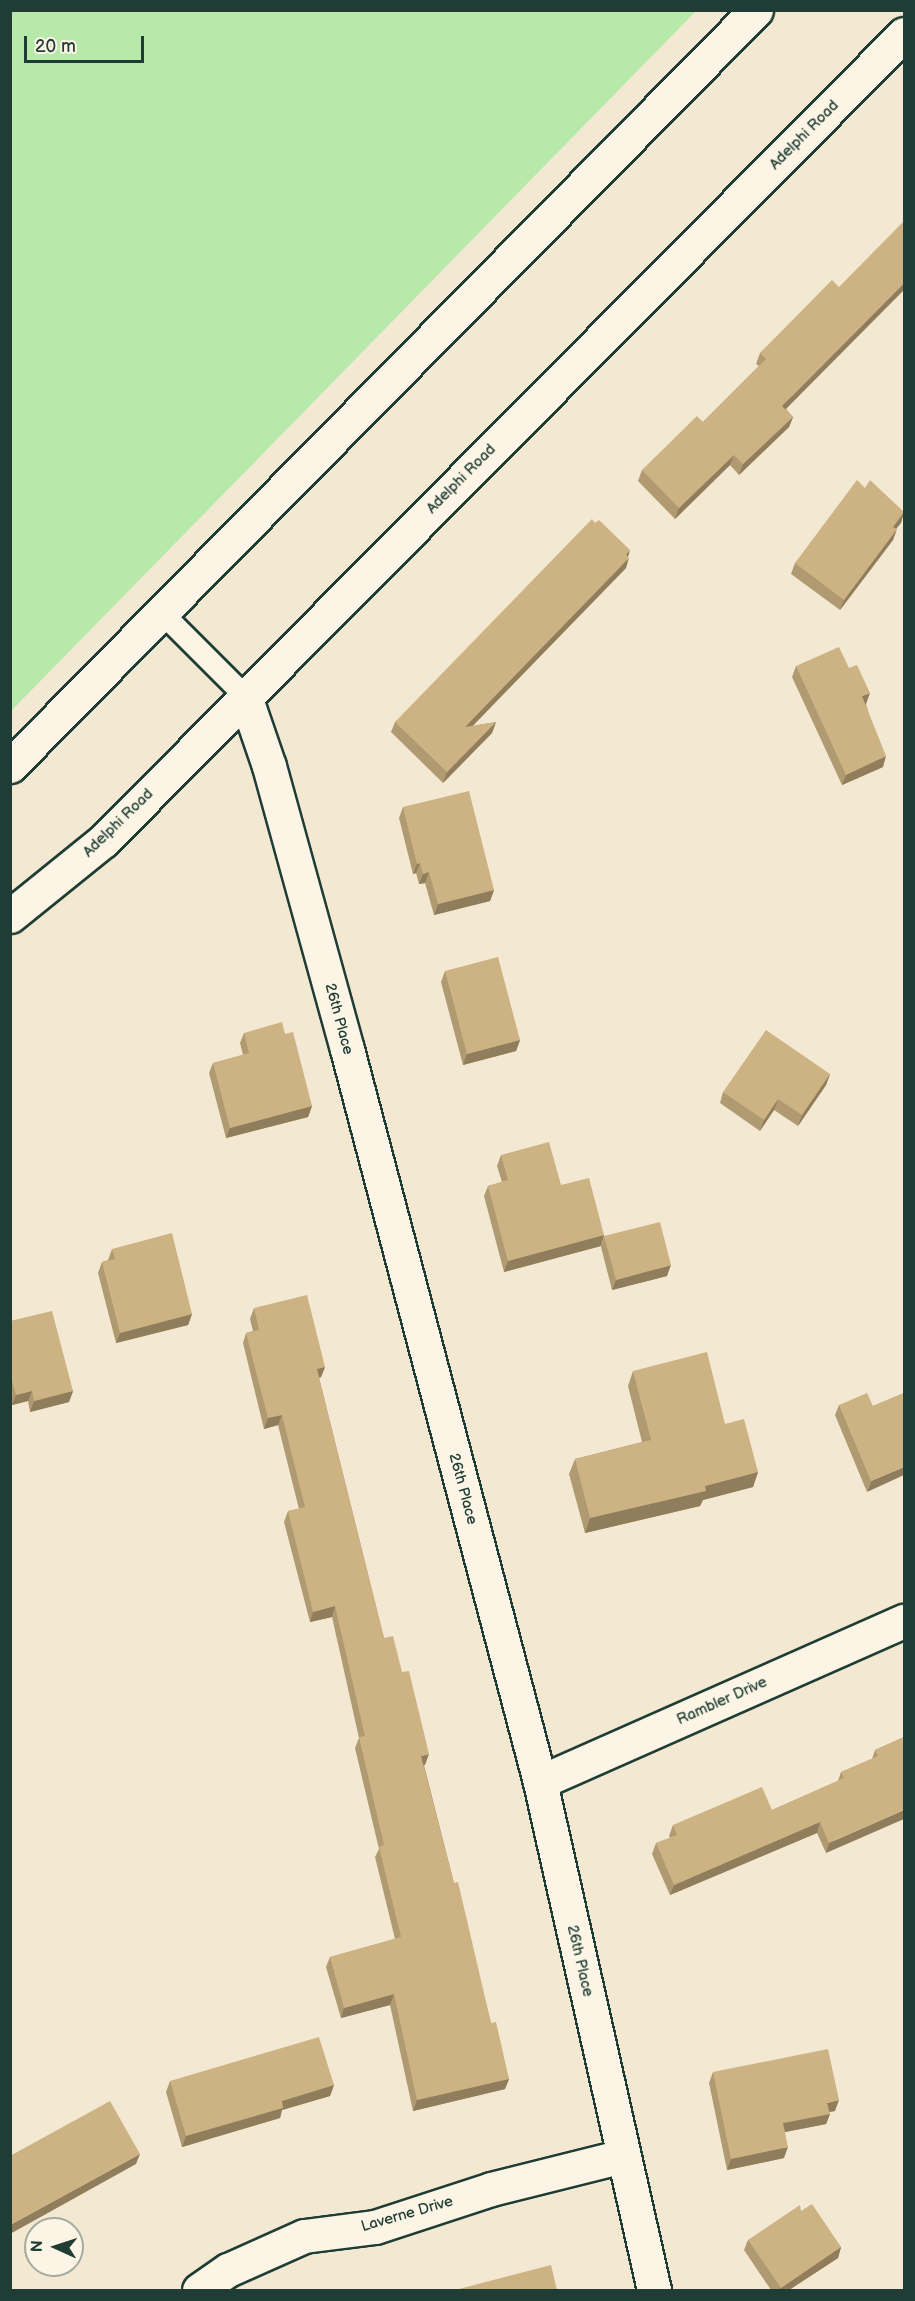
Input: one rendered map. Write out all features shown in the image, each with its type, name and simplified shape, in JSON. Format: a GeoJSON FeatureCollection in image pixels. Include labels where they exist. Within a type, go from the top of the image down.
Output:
{"type":"FeatureCollection","features":[{"type":"Feature","properties":{"kind":"street"},"geometry":{"type":"LineString","coordinates":[[10,766],[163,614],[756,10]]}},
{"type":"Feature","properties":{"kind":"street","name":"Adelphi Road"},"geometry":{"type":"LineString","coordinates":[[10,916],[103,841],[904,34]]}},
{"type":"Feature","properties":{"kind":"street","name":"26th Place"},"geometry":{"type":"LineString","coordinates":[[245,696],[269,766],[348,1050],[540,1782],[654,2290]]}},
{"type":"Feature","properties":{"kind":"street","name":"Rambler Drive"},"geometry":{"type":"LineString","coordinates":[[540,1782],[904,1621]]}},
{"type":"Feature","properties":{"kind":"street","name":"Laverne Drive"},"geometry":{"type":"LineString","coordinates":[[199,2290],[228,2270],[304,2236],[375,2227],[491,2189],[623,2156]]}},
{"type":"Feature","properties":{"kind":"lane"},"geometry":{"type":"LineString","coordinates":[[163,614],[245,696]]}},
{"type":"Feature","properties":{"kind":"green space"},"geometry":{"type":"Polygon","coordinates":[[[10,11],[696,11],[11,711],[10,11]]]}},
{"type":"Feature","properties":{"kind":"building"},"geometry":{"type":"Polygon","coordinates":[[[904,221],[904,283],[782,406],[793,417],[743,464],[734,455],[679,508],[642,470],[697,416],[703,422],[766,359],[760,353],[832,280],[839,287],[904,221]]]}},
{"type":"Feature","properties":{"kind":"building"},"geometry":{"type":"Polygon","coordinates":[[[857,480],[865,488],[870,480],[904,512],[893,527],[897,529],[844,600],[795,563],[857,480]]]}},
{"type":"Feature","properties":{"kind":"building"},"geometry":{"type":"Polygon","coordinates":[[[592,519],[595,523],[599,520],[630,550],[626,554],[629,558],[465,727],[496,722],[447,772],[395,722],[592,519]]]}},
{"type":"Feature","properties":{"kind":"building"},"geometry":{"type":"Polygon","coordinates":[[[839,647],[849,668],[857,665],[870,693],[862,696],[886,756],[846,775],[796,666],[839,647]]]}},
{"type":"Feature","properties":{"kind":"building"},"geometry":{"type":"Polygon","coordinates":[[[469,791],[494,890],[438,904],[429,872],[423,874],[420,863],[417,864],[403,807],[469,791]]]}},
{"type":"Feature","properties":{"kind":"building"},"geometry":{"type":"Polygon","coordinates":[[[498,957],[520,1040],[467,1054],[445,971],[498,957]]]}},
{"type":"Feature","properties":{"kind":"building"},"geometry":{"type":"Polygon","coordinates":[[[282,1022],[285,1034],[293,1032],[312,1106],[230,1128],[213,1063],[249,1053],[244,1033],[282,1022]]]}},
{"type":"Feature","properties":{"kind":"building"},"geometry":{"type":"Polygon","coordinates":[[[766,1030],[830,1074],[802,1115],[778,1099],[764,1120],[723,1092],[766,1030]]]}},
{"type":"Feature","properties":{"kind":"building"},"geometry":{"type":"Polygon","coordinates":[[[549,1142],[561,1185],[589,1178],[604,1235],[508,1261],[488,1186],[508,1180],[501,1155],[549,1142]]]}},
{"type":"Feature","properties":{"kind":"building"},"geometry":{"type":"Polygon","coordinates":[[[660,1222],[671,1265],[616,1280],[604,1236],[660,1222]]]}},
{"type":"Feature","properties":{"kind":"building"},"geometry":{"type":"Polygon","coordinates":[[[172,1233],[192,1314],[120,1333],[102,1262],[115,1259],[112,1249],[172,1233]]]}},
{"type":"Feature","properties":{"kind":"building"},"geometry":{"type":"Polygon","coordinates":[[[307,1295],[325,1367],[317,1369],[384,1638],[393,1636],[402,1672],[409,1671],[429,1754],[421,1756],[454,1883],[458,1882],[491,2023],[496,2022],[509,2079],[417,2100],[394,1994],[344,2008],[330,1957],[401,1937],[379,1847],[384,1845],[359,1737],[365,1736],[335,1606],[313,1612],[288,1511],[305,1507],[282,1415],[268,1418],[246,1333],[259,1330],[254,1308],[307,1295]]]}},
{"type":"Feature","properties":{"kind":"building"},"geometry":{"type":"Polygon","coordinates":[[[52,1311],[73,1391],[34,1401],[32,1391],[16,1395],[10,1374],[10,1321],[52,1311]]]}},
{"type":"Feature","properties":{"kind":"building"},"geometry":{"type":"Polygon","coordinates":[[[707,1352],[725,1424],[744,1419],[758,1472],[705,1486],[706,1491],[590,1518],[575,1459],[651,1440],[633,1371],[707,1352]]]}},
{"type":"Feature","properties":{"kind":"building"},"geometry":{"type":"Polygon","coordinates":[[[867,1393],[873,1406],[904,1393],[904,1467],[871,1481],[839,1405],[867,1393]]]}},
{"type":"Feature","properties":{"kind":"building"},"geometry":{"type":"Polygon","coordinates":[[[904,1737],[904,1810],[829,1843],[820,1822],[674,1885],[656,1843],[677,1835],[673,1825],[762,1787],[772,1810],[844,1778],[841,1772],[878,1756],[875,1750],[904,1737]]]}},
{"type":"Feature","properties":{"kind":"building"},"geometry":{"type":"Polygon","coordinates":[[[319,2037],[334,2085],[282,2101],[283,2108],[186,2136],[170,2081],[319,2037]]]}},
{"type":"Feature","properties":{"kind":"building"},"geometry":{"type":"Polygon","coordinates":[[[828,2049],[839,2100],[827,2103],[830,2114],[783,2123],[788,2147],[731,2159],[713,2072],[828,2049]]]}},
{"type":"Feature","properties":{"kind":"building"},"geometry":{"type":"Polygon","coordinates":[[[110,2101],[140,2154],[10,2225],[10,2156],[110,2101]]]}},
{"type":"Feature","properties":{"kind":"building"},"geometry":{"type":"Polygon","coordinates":[[[812,2204],[841,2247],[781,2288],[748,2240],[800,2205],[801,2211],[812,2204]]]}},
{"type":"Feature","properties":{"kind":"building"},"geometry":{"type":"Polygon","coordinates":[[[551,2265],[557,2290],[455,2290],[551,2265]]]}}]}
